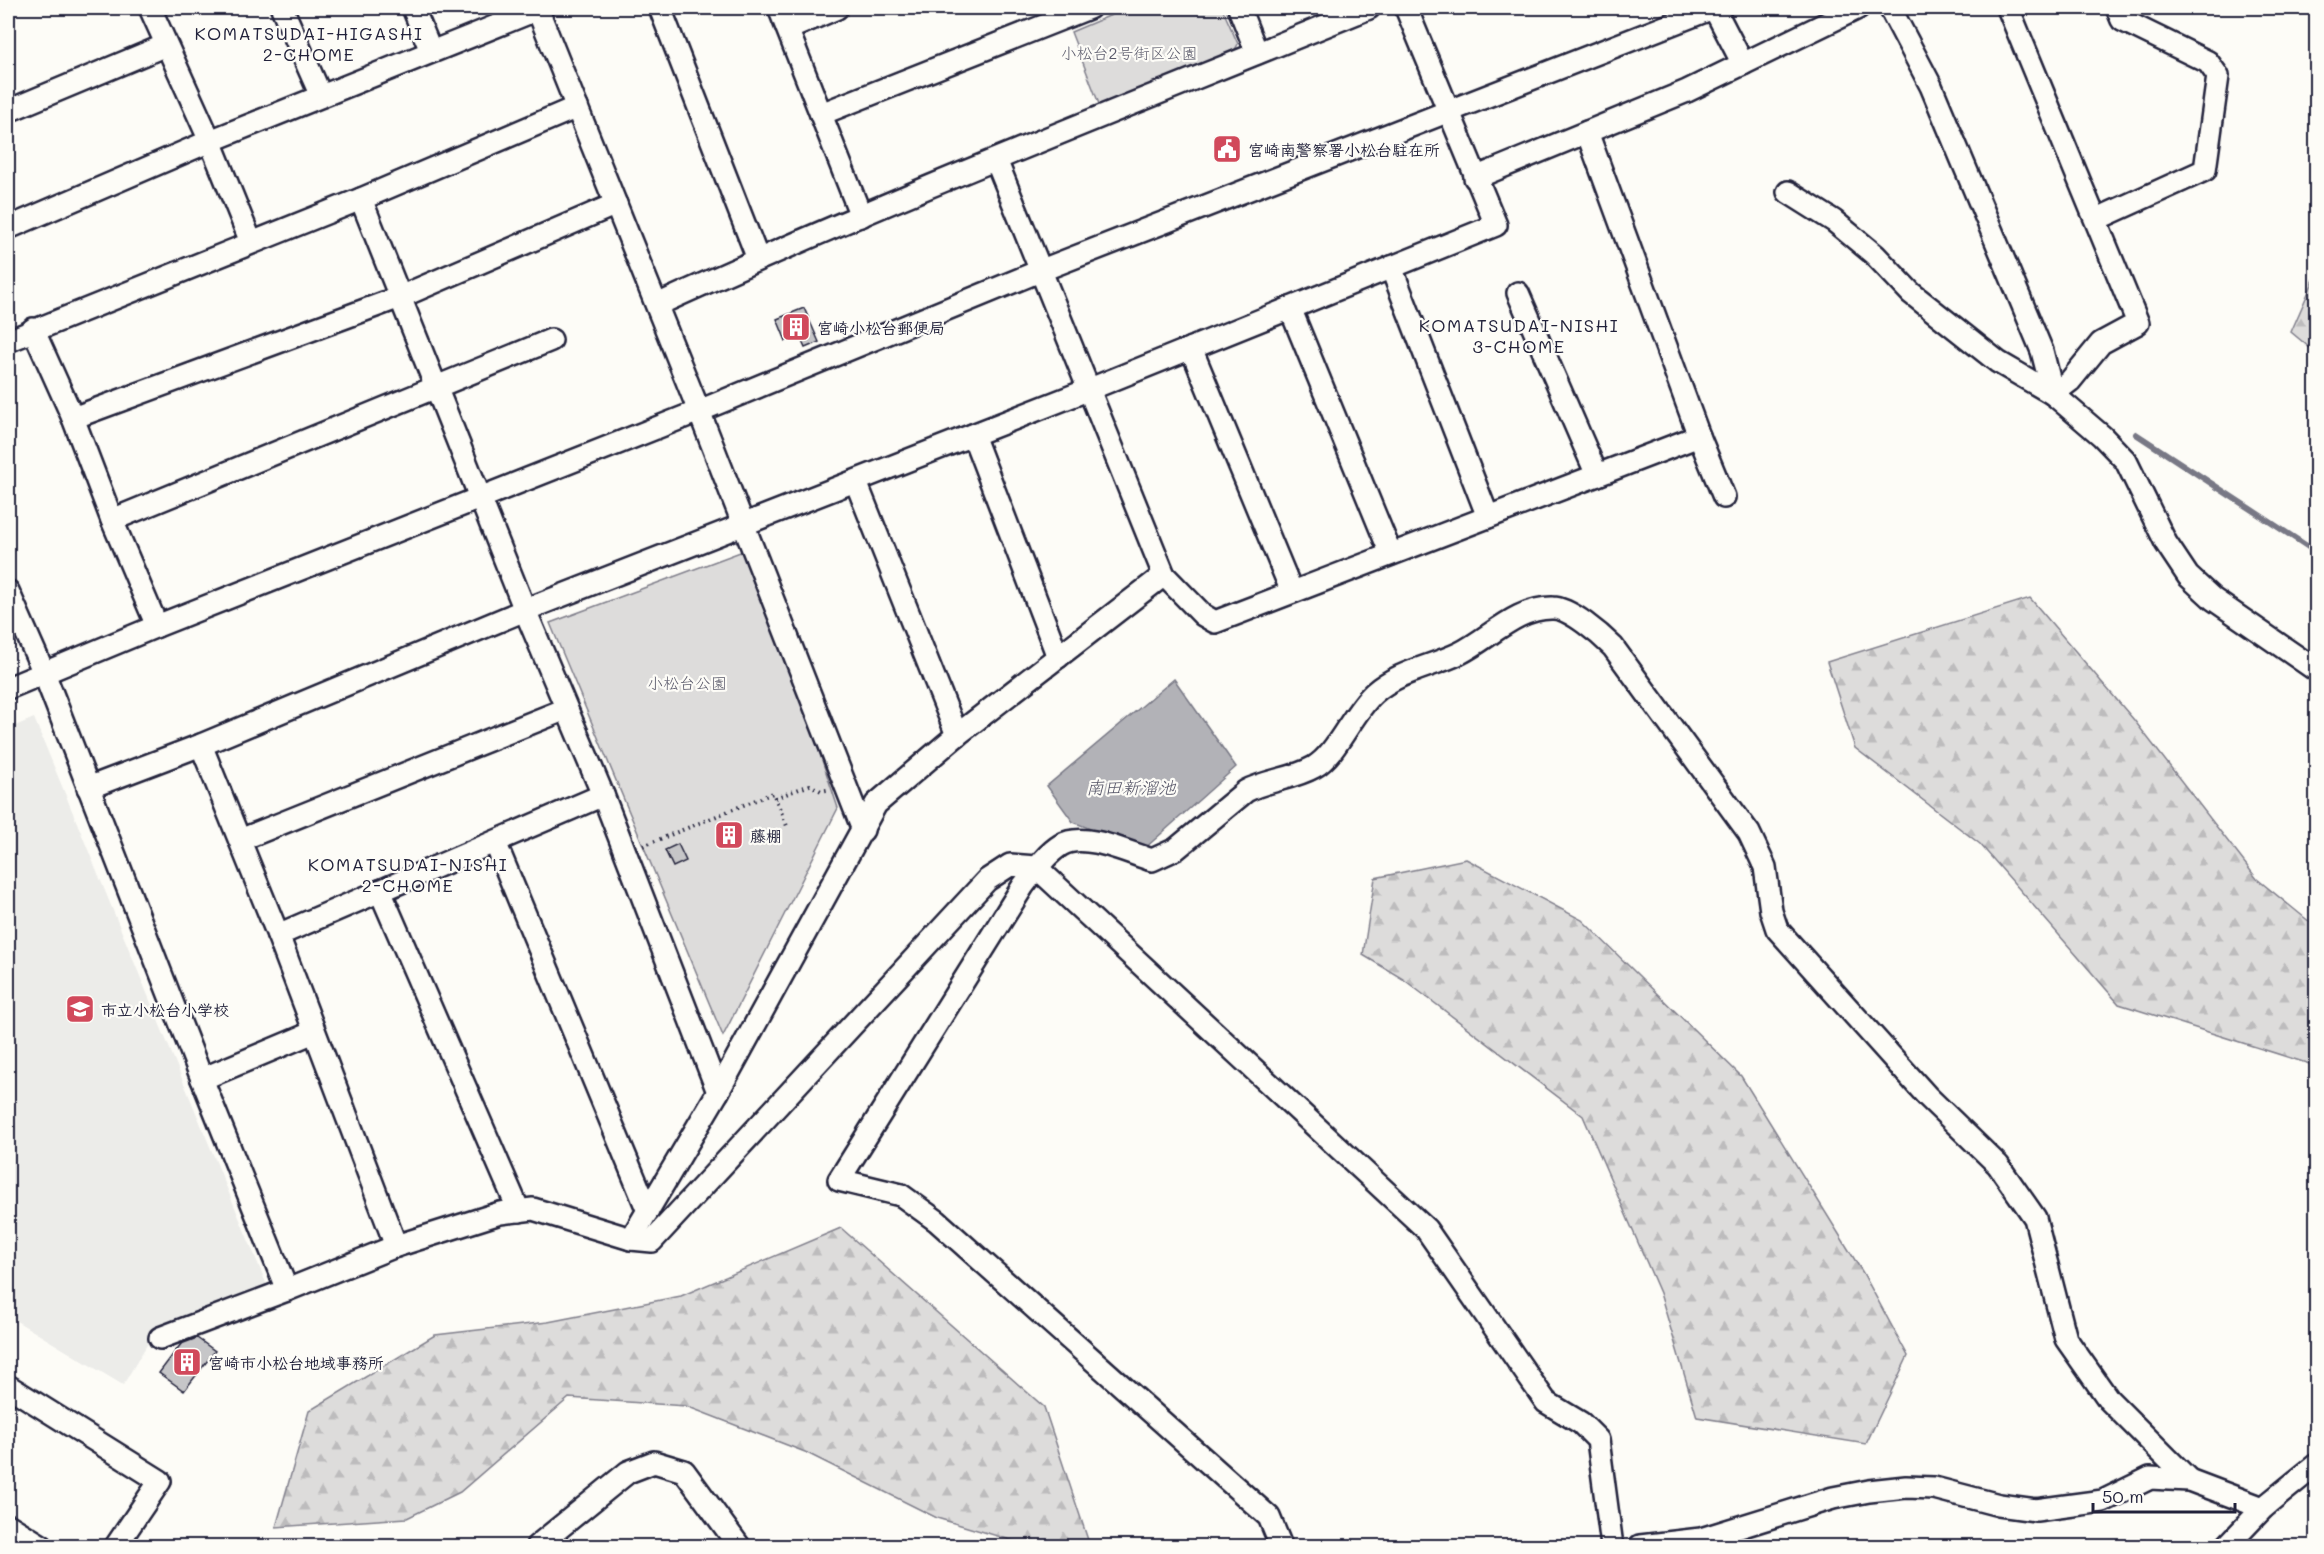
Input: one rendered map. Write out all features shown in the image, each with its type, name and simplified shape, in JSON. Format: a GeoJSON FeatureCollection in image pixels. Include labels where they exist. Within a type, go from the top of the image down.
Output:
{"type":"FeatureCollection","features":[{"type":"Feature","properties":{"kind":"street"},"geometry":{"type":"LineString","coordinates":[[150,8],[210,141],[251,242]]}},
{"type":"Feature","properties":{"kind":"street"},"geometry":{"type":"LineString","coordinates":[[282,8],[321,96]]}},
{"type":"Feature","properties":{"kind":"street"},"geometry":{"type":"LineString","coordinates":[[413,8],[431,51]]}},
{"type":"Feature","properties":{"kind":"street"},"geometry":{"type":"LineString","coordinates":[[8,228],[210,141],[539,8],[862,830]]}},
{"type":"Feature","properties":{"kind":"street"},"geometry":{"type":"LineString","coordinates":[[660,8],[758,259]]}},
{"type":"Feature","properties":{"kind":"street"},"geometry":{"type":"LineString","coordinates":[[779,8],[861,216]]}},
{"type":"Feature","properties":{"kind":"street"},"geometry":{"type":"LineString","coordinates":[[788,29],[837,8]]}},
{"type":"Feature","properties":{"kind":"street"},"geometry":{"type":"LineString","coordinates":[[821,114],[1089,8]]}},
{"type":"Feature","properties":{"kind":"street"},"geometry":{"type":"LineString","coordinates":[[1239,8],[1257,53]]}},
{"type":"Feature","properties":{"kind":"street"},"geometry":{"type":"LineString","coordinates":[[657,305],[861,216],[1369,8]]}},
{"type":"Feature","properties":{"kind":"street"},"geometry":{"type":"LineString","coordinates":[[88,788],[201,745],[525,610],[856,482],[1496,225],[1406,8]]}},
{"type":"Feature","properties":{"kind":"street"},"geometry":{"type":"LineString","coordinates":[[8,688],[157,626],[699,411],[1042,270],[1713,8],[1743,64]]}},
{"type":"Feature","properties":{"kind":"street"},"geometry":{"type":"LineString","coordinates":[[1475,178],[1687,91],[1858,8]]}},
{"type":"Feature","properties":{"kind":"street"},"geometry":{"type":"LineString","coordinates":[[1890,8],[1931,86],[2042,351],[2053,394]]}},
{"type":"Feature","properties":{"kind":"street"},"geometry":{"type":"LineString","coordinates":[[2008,8],[2138,323],[2101,343],[2070,381],[2053,394]]}},
{"type":"Feature","properties":{"kind":"street"},"geometry":{"type":"LineString","coordinates":[[2097,219],[2205,170],[2218,76],[2208,62],[2122,20],[2117,8]]}},
{"type":"Feature","properties":{"kind":"street"},"geometry":{"type":"LineString","coordinates":[[8,111],[166,45]]}},
{"type":"Feature","properties":{"kind":"street"},"geometry":{"type":"LineString","coordinates":[[8,341],[33,329],[361,199],[577,107]]}},
{"type":"Feature","properties":{"kind":"street"},"geometry":{"type":"LineString","coordinates":[[1587,132],[1698,436],[1724,497]]}},
{"type":"Feature","properties":{"kind":"street"},"geometry":{"type":"LineString","coordinates":[[996,160],[1164,575],[1203,615],[1215,622],[1698,436]]}},
{"type":"Feature","properties":{"kind":"street"},"geometry":{"type":"LineString","coordinates":[[1788,192],[1842,228],[1875,255],[1911,293],[1998,363],[2053,394],[2102,436],[2126,461],[2166,543],[2188,576],[2213,599],[2316,670]]}},
{"type":"Feature","properties":{"kind":"street"},"geometry":{"type":"LineString","coordinates":[[361,199],[525,610],[603,795],[718,1092]]}},
{"type":"Feature","properties":{"kind":"street"},"geometry":{"type":"LineString","coordinates":[[74,418],[400,297],[616,204]]}},
{"type":"Feature","properties":{"kind":"street"},"geometry":{"type":"LineString","coordinates":[[1391,267],[1488,517]]}},
{"type":"Feature","properties":{"kind":"street"},"geometry":{"type":"LineString","coordinates":[[1518,293],[1597,475]]}},
{"type":"Feature","properties":{"kind":"street"},"geometry":{"type":"LineString","coordinates":[[1290,308],[1391,554]]}},
{"type":"Feature","properties":{"kind":"street"},"geometry":{"type":"LineString","coordinates":[[33,329],[74,418],[112,520],[157,626]]}},
{"type":"Feature","properties":{"kind":"street"},"geometry":{"type":"LineString","coordinates":[[112,520],[551,340]]}},
{"type":"Feature","properties":{"kind":"street"},"geometry":{"type":"LineString","coordinates":[[1191,348],[1292,592]]}},
{"type":"Feature","properties":{"kind":"street"},"geometry":{"type":"LineString","coordinates":[[973,435],[1058,657]]}},
{"type":"Feature","properties":{"kind":"street"},"geometry":{"type":"LineString","coordinates":[[856,482],[957,735]]}},
{"type":"Feature","properties":{"kind":"street"},"geometry":{"type":"LineString","coordinates":[[631,1239],[718,1092],[876,804],[957,735],[1164,575]]}},
{"type":"Feature","properties":{"kind":"street"},"geometry":{"type":"LineString","coordinates":[[8,591],[44,673],[287,1290]]}},
{"type":"Feature","properties":{"kind":"street"},"geometry":{"type":"LineString","coordinates":[[1281,1546],[1269,1517],[937,1221],[901,1195],[839,1180],[1036,867],[1062,844],[1086,839],[1152,860],[1176,849],[1245,791],[1256,785],[1295,775],[1314,767],[1325,759],[1366,702],[1394,678],[1460,653],[1522,614],[1554,607],[1590,625],[1613,647],[1749,833],[1765,867],[1771,911],[1777,929],[1927,1096],[1998,1165],[2035,1218],[2066,1339],[2109,1400],[2189,1480]]}},
{"type":"Feature","properties":{"kind":"street"},"geometry":{"type":"LineString","coordinates":[[240,840],[566,709]]}},
{"type":"Feature","properties":{"kind":"street"},"geometry":{"type":"LineString","coordinates":[[201,745],[278,935],[396,1246]]}},
{"type":"Feature","properties":{"kind":"street"},"geometry":{"type":"LineString","coordinates":[[278,935],[603,795]]}},
{"type":"Feature","properties":{"kind":"street"},"geometry":{"type":"LineString","coordinates":[[495,842],[648,1211]]}},
{"type":"Feature","properties":{"kind":"street"},"geometry":{"type":"LineString","coordinates":[[160,1338],[396,1246],[500,1213],[533,1209],[631,1239],[652,1241],[987,880],[1010,865],[1036,867],[1426,1229],[1546,1402],[1581,1423],[1598,1440],[1612,1546]]}},
{"type":"Feature","properties":{"kind":"street"},"geometry":{"type":"LineString","coordinates":[[380,891],[519,1211]]}},
{"type":"Feature","properties":{"kind":"street"},"geometry":{"type":"LineString","coordinates":[[202,1079],[314,1032]]}},
{"type":"Feature","properties":{"kind":"street"},"geometry":{"type":"LineString","coordinates":[[8,1386],[160,1481],[116,1546]]}},
{"type":"Feature","properties":{"kind":"street"},"geometry":{"type":"LineString","coordinates":[[537,1546],[628,1472],[654,1462],[684,1472],[739,1546]]}},
{"type":"Feature","properties":{"kind":"street"},"geometry":{"type":"LineString","coordinates":[[2227,1546],[2263,1508],[2316,1465]]}},
{"type":"Feature","properties":{"kind":"street"},"geometry":{"type":"LineString","coordinates":[[1640,1546],[1701,1539],[1833,1498],[1906,1487],[1935,1488],[1999,1505],[2036,1510],[2103,1501],[2150,1478],[2189,1480],[2263,1508]]}},
{"type":"Feature","properties":{"kind":"street"},"geometry":{"type":"LineString","coordinates":[[8,1525],[42,1546]]}},
{"type":"Feature","properties":{"kind":"path"},"geometry":{"type":"LineString","coordinates":[[775,798],[810,785]]}},
{"type":"Feature","properties":{"kind":"path"},"geometry":{"type":"LineString","coordinates":[[633,850],[773,793],[787,826]]}},
{"type":"Feature","properties":{"kind":"shaded area","name":"市立小松台小学校"},"geometry":{"type":"Polygon","coordinates":[[[34,718],[268,1288],[151,1338],[123,1385],[8,1316],[8,729],[34,718]]]}},
{"type":"Feature","properties":{"kind":"green space","name":"小松台2号街区公園"},"geometry":{"type":"Polygon","coordinates":[[[1128,8],[1222,8],[1238,44],[1232,55],[1101,109],[1071,32],[1128,8]]]}},
{"type":"Feature","properties":{"kind":"green space"},"geometry":{"type":"Polygon","coordinates":[[[2316,275],[2316,353],[2291,332],[2316,275]]]}},
{"type":"Feature","properties":{"kind":"green space","name":"小松台公園"},"geometry":{"type":"Polygon","coordinates":[[[751,548],[838,808],[723,1036],[550,623],[751,548]]]}},
{"type":"Feature","properties":{"kind":"green space"},"geometry":{"type":"Polygon","coordinates":[[[2030,598],[2134,720],[2257,879],[2316,927],[2316,1066],[2119,1004],[1980,844],[1855,748],[1827,662],[2030,598]]]}},
{"type":"Feature","properties":{"kind":"green space"},"geometry":{"type":"Polygon","coordinates":[[[1466,859],[1582,920],[1741,1076],[1863,1273],[1908,1356],[1866,1444],[1697,1417],[1660,1293],[1583,1116],[1403,979],[1363,955],[1375,878],[1466,859]]]}},
{"type":"Feature","properties":{"kind":"green space"},"geometry":{"type":"Polygon","coordinates":[[[841,1228],[1044,1407],[1090,1546],[1031,1546],[937,1518],[805,1452],[686,1406],[569,1398],[460,1492],[407,1518],[276,1527],[309,1411],[435,1335],[548,1322],[681,1296],[841,1228]]]}},
{"type":"Feature","properties":{"kind":"water","name":"南田新溜池"},"geometry":{"type":"Polygon","coordinates":[[[1174,679],[1236,767],[1143,850],[1073,822],[1047,786],[1174,679]]]}},
{"type":"Feature","properties":{"kind":"building","name":"宮崎小松台郵便局"},"geometry":{"type":"Polygon","coordinates":[[[804,308],[819,342],[805,348],[799,335],[786,341],[777,319],[804,308]]]}},
{"type":"Feature","properties":{"kind":"building"},"geometry":{"type":"Polygon","coordinates":[[[678,844],[686,861],[673,867],[665,850],[678,844]]]}},
{"type":"Feature","properties":{"kind":"building","name":"宮崎市小松台地域事務所"},"geometry":{"type":"Polygon","coordinates":[[[197,1338],[215,1351],[184,1391],[159,1373],[181,1344],[197,1338]]]}},
{"type":"Feature","properties":{"kind":"waterway"},"geometry":{"type":"LineString","coordinates":[[2136,434],[2316,552]]}},
{"type":"Feature","properties":{"kind":"place","name":"宮崎南警察署小松台駐在所"},"geometry":{"type":"Point","coordinates":[1227,149]}},
{"type":"Feature","properties":{"kind":"place","name":"宮崎小松台郵便局"},"geometry":{"type":"Point","coordinates":[796,327]}},
{"type":"Feature","properties":{"kind":"place","name":"藤棚"},"geometry":{"type":"Point","coordinates":[729,835]}},
{"type":"Feature","properties":{"kind":"place","name":"市立小松台小学校"},"geometry":{"type":"Point","coordinates":[80,1009]}},
{"type":"Feature","properties":{"kind":"place","name":"宮崎市小松台地域事務所"},"geometry":{"type":"Point","coordinates":[187,1362]}},
{"type":"Feature","properties":{"kind":"district","name":"KOMATSUDAI-HIGASHI 2-CHOME"},"geometry":{"type":"Point","coordinates":[309,43]}},
{"type":"Feature","properties":{"kind":"district","name":"KOMATSUDAI-NISHI 3-CHOME"},"geometry":{"type":"Point","coordinates":[1519,335]}},
{"type":"Feature","properties":{"kind":"district","name":"KOMATSUDAI-NISHI 2-CHOME"},"geometry":{"type":"Point","coordinates":[408,874]}}]}
